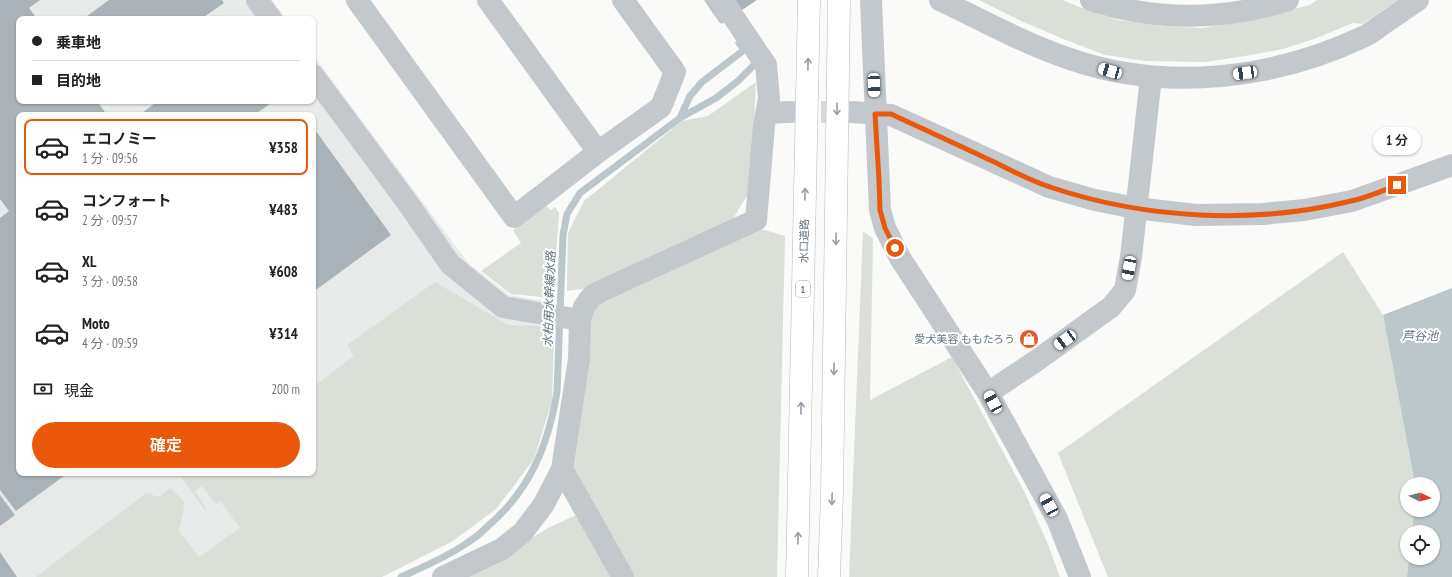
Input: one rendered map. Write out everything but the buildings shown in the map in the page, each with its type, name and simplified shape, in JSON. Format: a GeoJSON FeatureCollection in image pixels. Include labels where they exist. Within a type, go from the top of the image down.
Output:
{"type":"FeatureCollection","features":[{"type":"Feature","properties":{"kind":"highway","name":"水口道路"},"geometry":{"type":"LineString","coordinates":[[797,577],[809,0]]}},
{"type":"Feature","properties":{"kind":"highway"},"geometry":{"type":"LineString","coordinates":[[829,577],[832,494],[839,0]]}},
{"type":"Feature","properties":{"kind":"street"},"geometry":{"type":"LineString","coordinates":[[257,0],[269,16]]}},
{"type":"Feature","properties":{"kind":"street"},"geometry":{"type":"LineString","coordinates":[[357,0],[514,217],[598,152],[661,107],[675,72],[623,0]]}},
{"type":"Feature","properties":{"kind":"street"},"geometry":{"type":"LineString","coordinates":[[488,0],[598,152]]}},
{"type":"Feature","properties":{"kind":"street"},"geometry":{"type":"LineString","coordinates":[[316,79],[407,202],[450,264],[503,306],[568,318],[584,307],[591,297],[601,291],[756,220],[764,126],[769,98],[762,59],[722,0]]}},
{"type":"Feature","properties":{"kind":"street"},"geometry":{"type":"LineString","coordinates":[[871,0],[880,210],[885,228],[900,258],[988,393],[1057,519],[1080,577]]}},
{"type":"Feature","properties":{"kind":"street"},"geometry":{"type":"LineString","coordinates":[[940,0],[1040,47],[1073,60],[1110,71],[1151,77],[1199,78],[1260,71],[1292,63],[1366,35],[1418,0]]}},
{"type":"Feature","properties":{"kind":"street"},"geometry":{"type":"LineString","coordinates":[[1091,0],[1115,8],[1144,14],[1174,17],[1206,16],[1241,11],[1288,0]]}},
{"type":"Feature","properties":{"kind":"street"},"geometry":{"type":"LineString","coordinates":[[988,393],[1036,361],[1111,307],[1124,290],[1131,257],[1135,208],[1151,77]]}},
{"type":"Feature","properties":{"kind":"street"},"geometry":{"type":"LineString","coordinates":[[767,113],[788,112]]}},
{"type":"Feature","properties":{"kind":"street"},"geometry":{"type":"LineString","coordinates":[[852,112],[891,114],[1049,187],[1095,200],[1135,208],[1196,215],[1263,214],[1304,210],[1352,201],[1452,165]]}},
{"type":"Feature","properties":{"kind":"street"},"geometry":{"type":"LineString","coordinates":[[443,577],[502,549],[523,532],[544,504],[562,469],[579,359],[568,318]]}},
{"type":"Feature","properties":{"kind":"street"},"geometry":{"type":"LineString","coordinates":[[562,469],[623,577]]}},
{"type":"Feature","properties":{"kind":"shaded area"},"geometry":{"type":"Polygon","coordinates":[[[0,0],[272,0],[284,16],[16,16],[16,104],[316,104],[316,59],[469,264],[510,295],[551,302],[547,401],[379,577],[0,577],[0,0]]]}},
{"type":"Feature","properties":{"kind":"shaded area"},"geometry":{"type":"Polygon","coordinates":[[[979,0],[1062,0],[1118,20],[1162,26],[1202,28],[1245,21],[1282,12],[1310,5],[1317,0],[1399,0],[1362,24],[1353,23],[1314,39],[1283,49],[1205,62],[1147,61],[1105,55],[1021,21],[979,0]]]}},
{"type":"Feature","properties":{"kind":"shaded area"},"geometry":{"type":"Polygon","coordinates":[[[756,82],[751,189],[731,222],[588,288],[567,291],[568,233],[584,201],[682,121],[708,116],[756,82]]]}},
{"type":"Feature","properties":{"kind":"shaded area"},"geometry":{"type":"Polygon","coordinates":[[[546,206],[551,210],[555,207],[559,213],[553,298],[511,294],[481,271],[521,243],[513,230],[546,206]]]}},
{"type":"Feature","properties":{"kind":"shaded area"},"geometry":{"type":"Polygon","coordinates":[[[761,229],[785,236],[777,577],[632,577],[575,484],[572,457],[587,324],[603,295],[761,229]]]}},
{"type":"Feature","properties":{"kind":"shaded area"},"geometry":{"type":"Polygon","coordinates":[[[863,231],[873,239],[870,400],[952,357],[1025,493],[1047,542],[1060,577],[849,577],[863,231]]]}},
{"type":"Feature","properties":{"kind":"shaded area"},"geometry":{"type":"Polygon","coordinates":[[[1343,252],[1383,315],[1414,477],[1400,477],[1400,517],[1413,517],[1413,525],[1400,525],[1400,565],[1408,565],[1407,577],[1108,577],[1058,453],[1343,252]]]}},
{"type":"Feature","properties":{"kind":"shaded area"},"geometry":{"type":"Polygon","coordinates":[[[435,282],[508,325],[538,326],[554,336],[552,401],[534,459],[496,509],[453,541],[382,577],[36,577],[146,493],[159,497],[170,488],[185,502],[179,531],[199,557],[240,528],[220,501],[216,504],[202,486],[195,491],[206,508],[205,510],[180,476],[316,476],[316,385],[354,356],[347,345],[435,282]]]}},
{"type":"Feature","properties":{"kind":"shaded area"},"geometry":{"type":"Polygon","coordinates":[[[576,515],[618,577],[457,577],[519,546],[548,528],[576,515]]]}},
{"type":"Feature","properties":{"kind":"water","name":"芦谷池"},"geometry":{"type":"Polygon","coordinates":[[[1452,288],[1452,577],[1407,577],[1408,565],[1440,565],[1440,525],[1413,525],[1413,517],[1440,517],[1440,477],[1414,477],[1383,315],[1452,288]]]}},
{"type":"Feature","properties":{"kind":"waterway"},"geometry":{"type":"LineString","coordinates":[[708,0],[722,20]]}},
{"type":"Feature","properties":{"kind":"waterway"},"geometry":{"type":"LineString","coordinates":[[680,118],[690,96],[702,82],[744,50],[739,43]]}},
{"type":"Feature","properties":{"kind":"waterway","name":"水柏用水幹線水路"},"geometry":{"type":"LineString","coordinates":[[401,577],[435,562],[478,535],[503,512],[526,482],[535,466],[548,431],[557,392],[563,235],[567,214],[580,193],[680,118],[716,98],[738,81],[760,59]]}},
{"type":"Feature","properties":{"kind":"tunnel"},"geometry":{"type":"LineString","coordinates":[[788,112],[852,112]]}},
{"type":"Feature","properties":{"kind":"place","name":"愛犬美容 ももたろう"},"geometry":{"type":"Point","coordinates":[1029,339]}},
{"type":"Feature","properties":{"kind":"route"},"geometry":{"type":"LineString","coordinates":[[895,248],[885,228],[880,210],[875,114],[891,114],[1049,187],[1095,200],[1135,208],[1196,215],[1263,214],[1304,210],[1352,201],[1397,185]]}}]}
